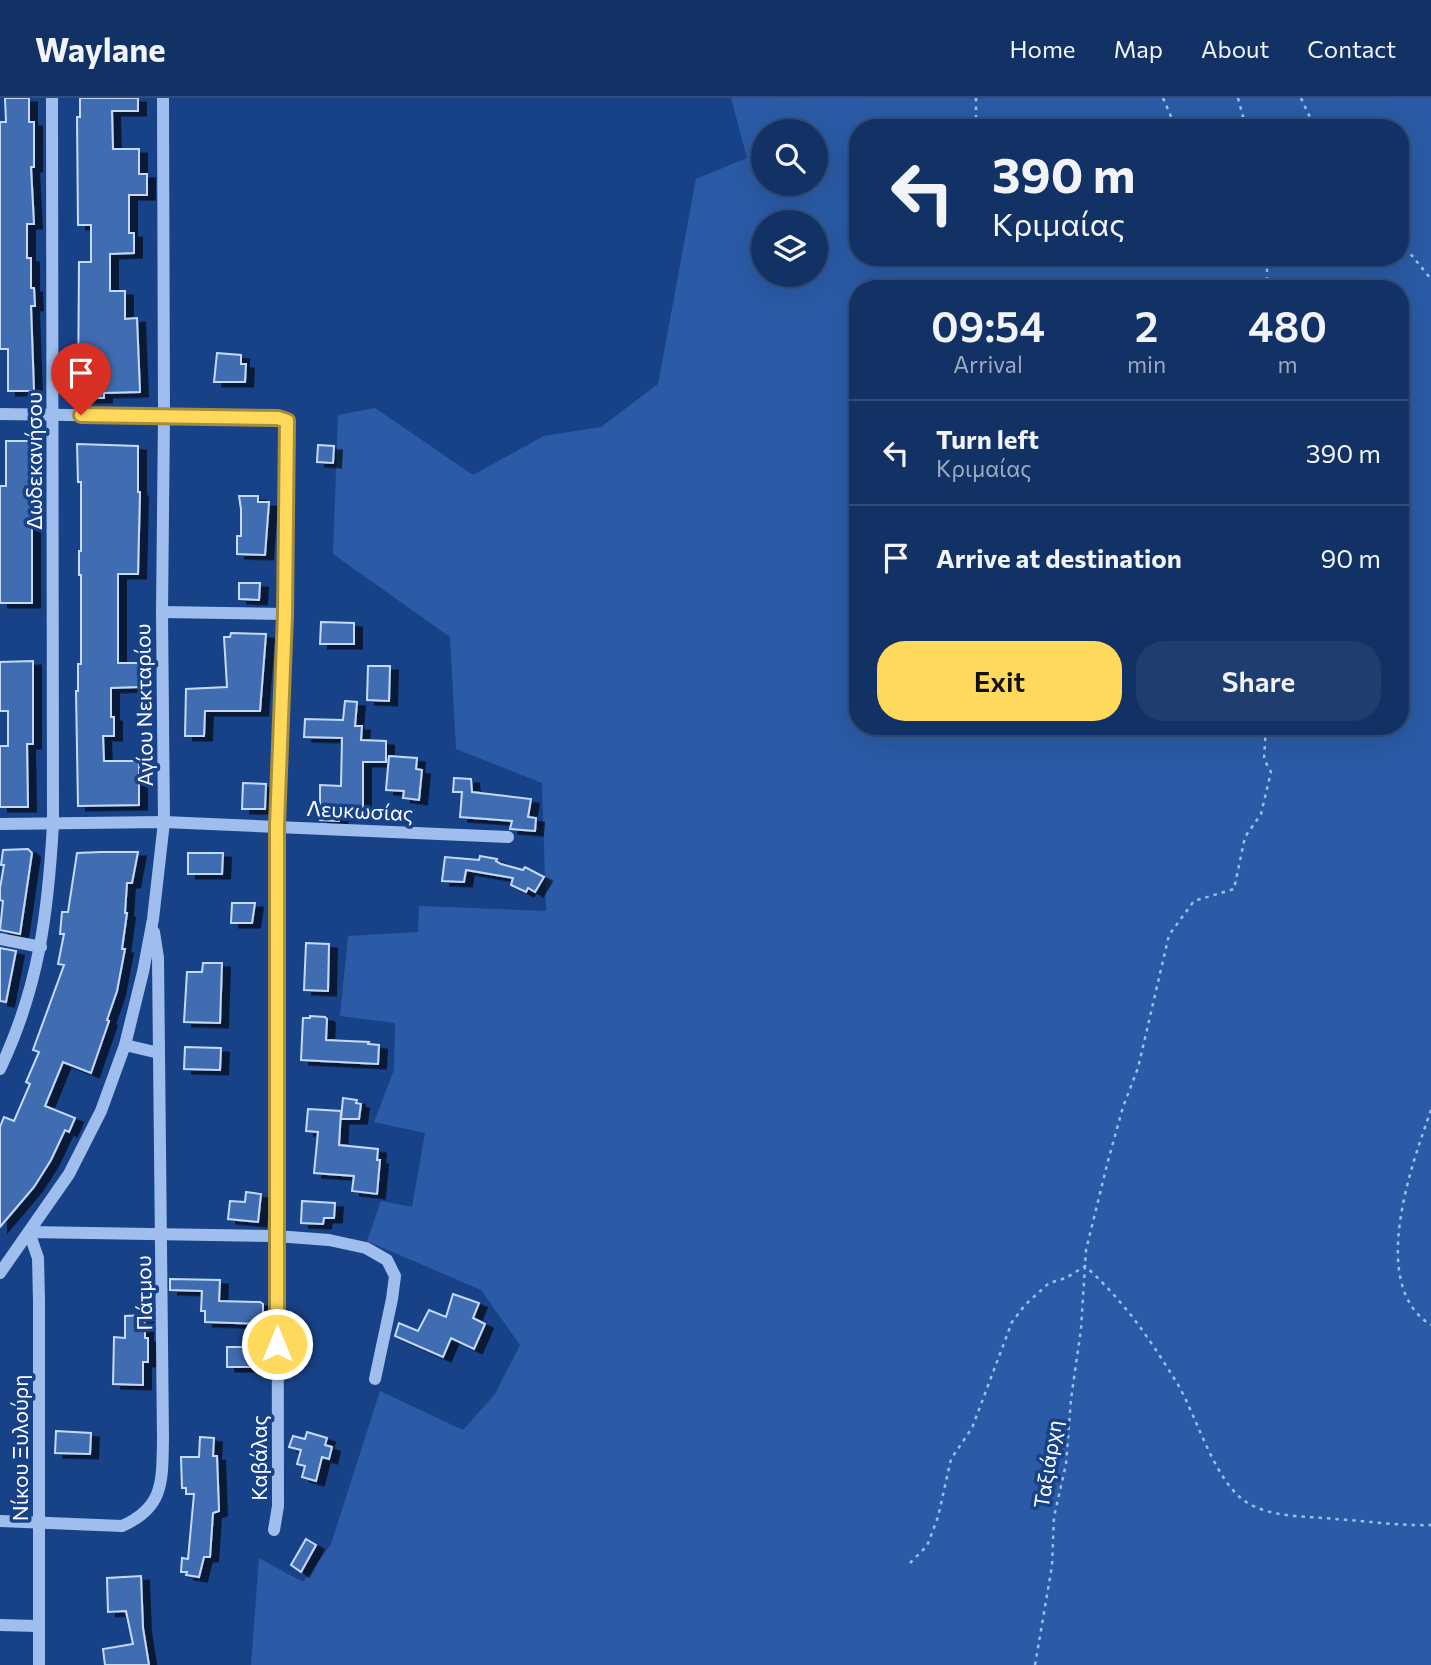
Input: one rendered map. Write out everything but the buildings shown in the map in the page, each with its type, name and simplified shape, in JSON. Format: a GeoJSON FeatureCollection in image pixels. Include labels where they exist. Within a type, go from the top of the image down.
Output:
{"type":"FeatureCollection","features":[{"type":"Feature","properties":{"kind":"street","name":"Δωδεκανήσου"},"geometry":{"type":"LineString","coordinates":[[0,1069],[6,1042],[41,947],[53,824],[52,98]]}},
{"type":"Feature","properties":{"kind":"street","name":"Αγίου Νεκταρίου"},"geometry":{"type":"LineString","coordinates":[[0,1273],[69,1174],[101,1111],[125,1045],[153,919],[164,822],[163,98]]}},
{"type":"Feature","properties":{"kind":"street"},"geometry":{"type":"LineString","coordinates":[[0,414],[164,416]]}},
{"type":"Feature","properties":{"kind":"street","name":"Καβάλας"},"geometry":{"type":"LineString","coordinates":[[164,416],[278,418],[287,421],[285,614],[277,825],[278,1506],[274,1530]]}},
{"type":"Feature","properties":{"kind":"street"},"geometry":{"type":"LineString","coordinates":[[162,612],[285,614]]}},
{"type":"Feature","properties":{"kind":"street","name":"Λευκωσίας"},"geometry":{"type":"LineString","coordinates":[[0,824],[164,822],[508,837]]}},
{"type":"Feature","properties":{"kind":"street","name":"Πάτμου"},"geometry":{"type":"LineString","coordinates":[[0,1521],[122,1525],[139,1518],[154,1503],[162,1481],[158,958],[153,919]]}},
{"type":"Feature","properties":{"kind":"street"},"geometry":{"type":"LineString","coordinates":[[0,939],[41,947]]}},
{"type":"Feature","properties":{"kind":"street"},"geometry":{"type":"LineString","coordinates":[[125,1045],[159,1053]]}},
{"type":"Feature","properties":{"kind":"street"},"geometry":{"type":"LineString","coordinates":[[29,1232],[276,1236],[329,1240],[366,1248],[387,1260],[395,1276],[375,1379]]}},
{"type":"Feature","properties":{"kind":"street","name":"Νίκου Ξυλούρη"},"geometry":{"type":"LineString","coordinates":[[29,1232],[38,1258],[39,1665]]}},
{"type":"Feature","properties":{"kind":"street"},"geometry":{"type":"LineString","coordinates":[[0,1625],[37,1626]]}},
{"type":"Feature","properties":{"kind":"path"},"geometry":{"type":"LineString","coordinates":[[976,98],[976,119]]}},
{"type":"Feature","properties":{"kind":"path"},"geometry":{"type":"LineString","coordinates":[[1163,98],[1172,119]]}},
{"type":"Feature","properties":{"kind":"path"},"geometry":{"type":"LineString","coordinates":[[1238,98],[1244,119]]}},
{"type":"Feature","properties":{"kind":"path"},"geometry":{"type":"LineString","coordinates":[[1301,98],[1311,119]]}},
{"type":"Feature","properties":{"kind":"path"},"geometry":{"type":"LineString","coordinates":[[1409,252],[1431,279]]}},
{"type":"Feature","properties":{"kind":"path","name":"Ταξιάρχη"},"geometry":{"type":"LineString","coordinates":[[1035,1665],[1052,1566],[1054,1517],[1066,1464],[1071,1399],[1081,1329],[1086,1251],[1108,1161],[1123,1107],[1139,1068],[1169,936],[1194,901],[1234,889],[1245,837],[1261,814],[1271,772],[1264,759],[1265,735]]}},
{"type":"Feature","properties":{"kind":"path"},"geometry":{"type":"LineString","coordinates":[[1431,1110],[1401,1205],[1398,1259],[1404,1293],[1412,1307],[1431,1325]]}},
{"type":"Feature","properties":{"kind":"path"},"geometry":{"type":"LineString","coordinates":[[910,1563],[927,1546],[938,1517],[951,1459],[972,1428],[1012,1322],[1049,1283],[1066,1278],[1085,1266],[1114,1292],[1139,1324],[1179,1387],[1224,1479],[1250,1504],[1282,1516],[1407,1526],[1431,1525]]}},
{"type":"Feature","properties":{"kind":"shaded area"},"geometry":{"type":"Polygon","coordinates":[[[731,98],[1431,98],[1431,1665],[251,1665],[259,1558],[303,1582],[331,1544],[380,1391],[463,1430],[495,1394],[520,1345],[481,1290],[367,1241],[381,1201],[412,1207],[425,1133],[374,1122],[394,1070],[395,1023],[340,1016],[348,936],[418,932],[419,906],[546,911],[542,783],[456,749],[450,637],[333,554],[338,415],[375,408],[473,475],[544,436],[601,427],[658,384],[696,179],[747,158],[731,98]]]}},
{"type":"Feature","properties":{"kind":"route"},"geometry":{"type":"LineString","coordinates":[[81,415],[278,418],[287,421],[285,614],[277,825],[277,1344]]}}]}
